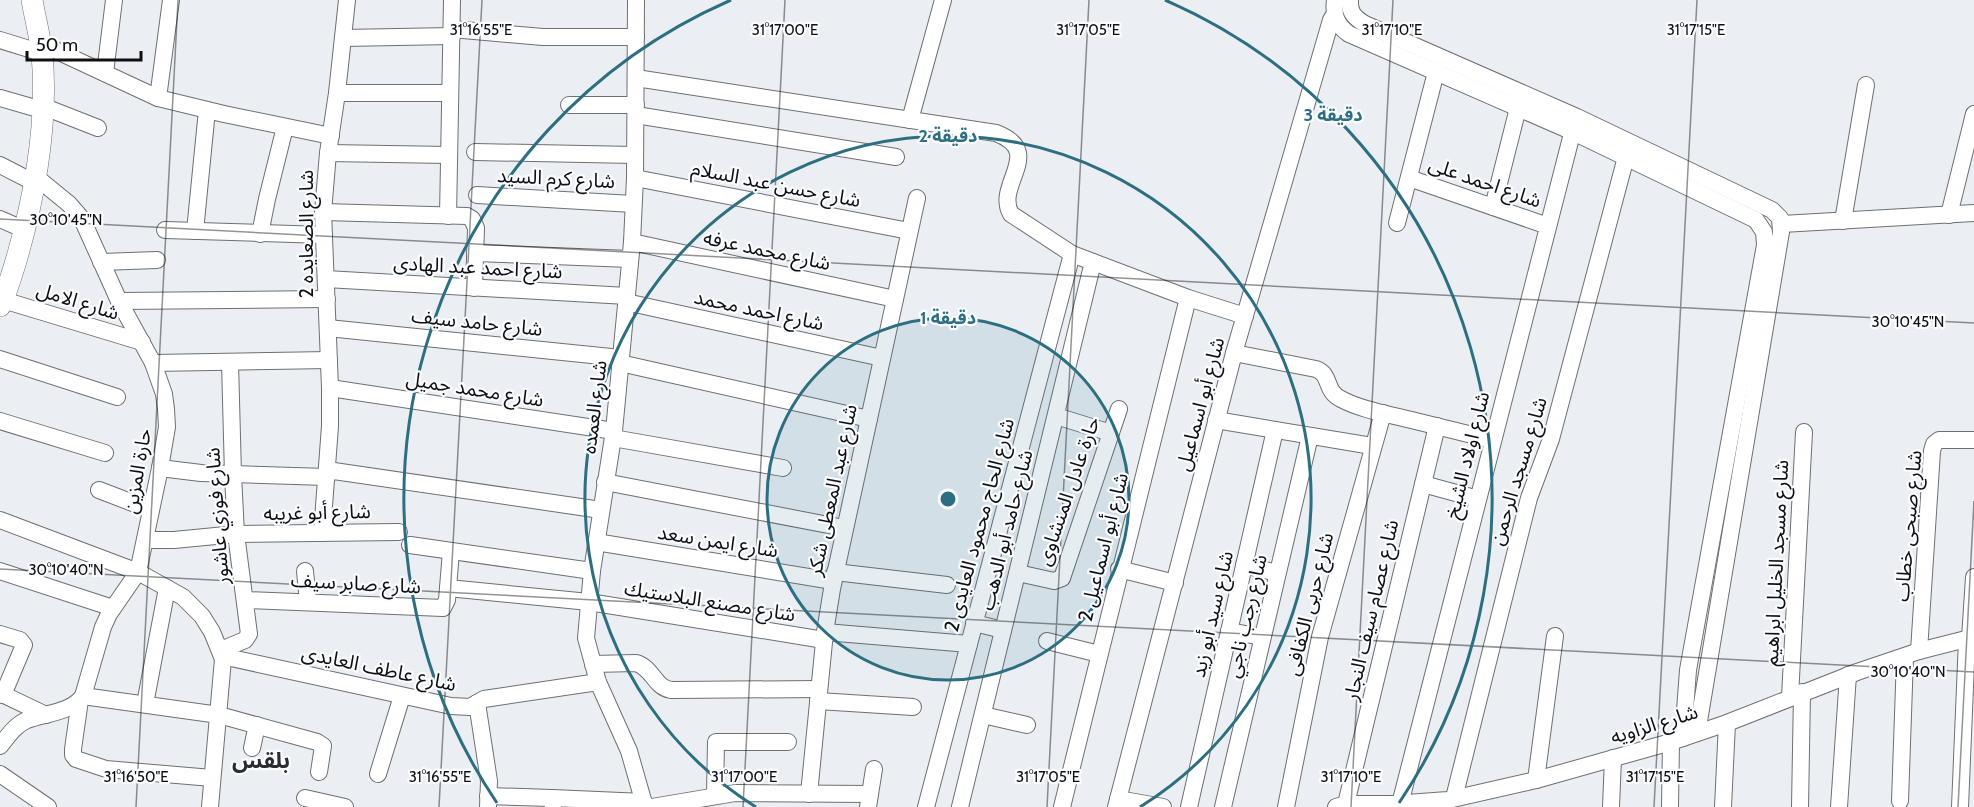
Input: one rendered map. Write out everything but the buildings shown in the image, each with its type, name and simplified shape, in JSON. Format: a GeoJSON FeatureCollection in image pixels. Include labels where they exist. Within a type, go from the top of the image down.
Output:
{"type":"FeatureCollection","features":[{"type":"Feature","properties":{"kind":"street"},"geometry":{"type":"LineString","coordinates":[[1,303],[5,274],[25,230],[36,180],[42,108],[41,48],[32,0]]}},
{"type":"Feature","properties":{"kind":"street"},"geometry":{"type":"LineString","coordinates":[[105,73],[114,0]]}},
{"type":"Feature","properties":{"kind":"street"},"geometry":{"type":"LineString","coordinates":[[158,98],[171,0]]}},
{"type":"Feature","properties":{"kind":"street","name":"شارع الصعايده 2"},"geometry":{"type":"LineString","coordinates":[[322,533],[330,388],[323,212],[347,0]]}},
{"type":"Feature","properties":{"kind":"street"},"geometry":{"type":"LineString","coordinates":[[448,216],[452,0]]}},
{"type":"Feature","properties":{"kind":"street","name":"شارع العمده"},"geometry":{"type":"LineString","coordinates":[[636,0],[635,178],[631,250],[613,435],[592,571],[586,638],[598,682],[629,751],[647,805]]}},
{"type":"Feature","properties":{"kind":"street"},"geometry":{"type":"LineString","coordinates":[[910,120],[943,0]]}},
{"type":"Feature","properties":{"kind":"street"},"geometry":{"type":"LineString","coordinates":[[1350,0],[1350,8],[1355,18],[1365,24],[1575,125],[1772,210],[1782,224],[1727,555],[1683,737],[1670,807]]}},
{"type":"Feature","properties":{"kind":"street"},"geometry":{"type":"LineString","coordinates":[[1334,8],[1337,23],[1349,34],[1518,108],[1575,125],[1626,157],[1756,220],[1761,225],[1766,238],[1688,670],[1683,737]]}},
{"type":"Feature","properties":{"kind":"street","name":"شارع أبو اسماعيل"},"geometry":{"type":"LineString","coordinates":[[1117,803],[1234,353],[1334,8]]}},
{"type":"Feature","properties":{"kind":"street"},"geometry":{"type":"LineString","coordinates":[[343,38],[452,32],[543,37],[636,37]]}},
{"type":"Feature","properties":{"kind":"street"},"geometry":{"type":"LineString","coordinates":[[0,40],[41,48],[105,73],[158,98],[331,136]]}},
{"type":"Feature","properties":{"kind":"street"},"geometry":{"type":"LineString","coordinates":[[1397,223],[1436,72]]}},
{"type":"Feature","properties":{"kind":"street"},"geometry":{"type":"LineString","coordinates":[[636,78],[996,133],[1009,138],[1017,146],[1019,158],[1008,209],[1020,221],[1072,254],[1188,298],[1245,316]]}},
{"type":"Feature","properties":{"kind":"street"},"geometry":{"type":"LineString","coordinates":[[1843,221],[1866,85]]}},
{"type":"Feature","properties":{"kind":"street"},"geometry":{"type":"LineString","coordinates":[[337,93],[450,93]]}},
{"type":"Feature","properties":{"kind":"street"},"geometry":{"type":"LineString","coordinates":[[0,98],[42,108],[98,129]]}},
{"type":"Feature","properties":{"kind":"street"},"geometry":{"type":"LineString","coordinates":[[569,105],[636,110],[896,157]]}},
{"type":"Feature","properties":{"kind":"street"},"geometry":{"type":"LineString","coordinates":[[1493,207],[1518,108]]}},
{"type":"Feature","properties":{"kind":"street"},"geometry":{"type":"LineString","coordinates":[[195,231],[207,110]]}},
{"type":"Feature","properties":{"kind":"street"},"geometry":{"type":"LineString","coordinates":[[1948,215],[1974,114]]}},
{"type":"Feature","properties":{"kind":"street","name":"شارع اولاد الشيخ"},"geometry":{"type":"LineString","coordinates":[[1395,805],[1478,499],[1575,125]]}},
{"type":"Feature","properties":{"kind":"street"},"geometry":{"type":"LineString","coordinates":[[260,234],[285,127]]}},
{"type":"Feature","properties":{"kind":"street"},"geometry":{"type":"LineString","coordinates":[[475,152],[635,155]]}},
{"type":"Feature","properties":{"kind":"street"},"geometry":{"type":"LineString","coordinates":[[328,153],[449,155]]}},
{"type":"Feature","properties":{"kind":"street","name":"شارع مسجد الرحمن"},"geometry":{"type":"LineString","coordinates":[[1450,802],[1529,498],[1548,453],[1626,157]]}},
{"type":"Feature","properties":{"kind":"street","name":"حارة المزين"},"geometry":{"type":"LineString","coordinates":[[0,165],[36,180],[82,219],[119,301],[153,363],[164,394],[166,409],[167,427],[160,468],[138,572],[103,627],[81,698],[73,749],[76,759],[106,769],[212,778]]}},
{"type":"Feature","properties":{"kind":"street","name":"شارع حسن عبد السلام"},"geometry":{"type":"LineString","coordinates":[[635,178],[909,231]]}},
{"type":"Feature","properties":{"kind":"street","name":"شارع احمد على"},"geometry":{"type":"LineString","coordinates":[[1409,178],[1548,226]]}},
{"type":"Feature","properties":{"kind":"street","name":"شارع كرم السيد"},"geometry":{"type":"LineString","coordinates":[[477,195],[633,204]]}},
{"type":"Feature","properties":{"kind":"street","name":"شارع عبد المعطى شكر"},"geometry":{"type":"LineString","coordinates":[[809,794],[825,636],[834,576],[917,198]]}},
{"type":"Feature","properties":{"kind":"street"},"geometry":{"type":"LineString","coordinates":[[323,212],[467,216],[472,219],[476,228],[474,288]]}},
{"type":"Feature","properties":{"kind":"street"},"geometry":{"type":"LineString","coordinates":[[1782,224],[1974,213]]}},
{"type":"Feature","properties":{"kind":"street"},"geometry":{"type":"LineString","coordinates":[[0,219],[25,230]]}},
{"type":"Feature","properties":{"kind":"street"},"geometry":{"type":"LineString","coordinates":[[165,230],[324,235]]}},
{"type":"Feature","properties":{"kind":"street","name":"شارع محمد عرفه"},"geometry":{"type":"LineString","coordinates":[[475,253],[631,250],[895,299]]}},
{"type":"Feature","properties":{"kind":"street","name":"شارع الحاج محمود العايدى 2"},"geometry":{"type":"LineString","coordinates":[[927,807],[1072,254]]}},
{"type":"Feature","properties":{"kind":"street"},"geometry":{"type":"LineString","coordinates":[[101,262],[158,260]]}},
{"type":"Feature","properties":{"kind":"street","name":"شارع حامد أبو الدهب"},"geometry":{"type":"LineString","coordinates":[[960,807],[1093,262]]}},
{"type":"Feature","properties":{"kind":"street","name":"شارع احمد عبد الهادى"},"geometry":{"type":"LineString","coordinates":[[326,279],[627,299]]}},
{"type":"Feature","properties":{"kind":"street","name":"شارع أبو اسماعيل 2"},"geometry":{"type":"LineString","coordinates":[[1062,807],[1119,569],[1188,298]]}},
{"type":"Feature","properties":{"kind":"street"},"geometry":{"type":"LineString","coordinates":[[119,301],[327,299]]}},
{"type":"Feature","properties":{"kind":"street","name":"شارع احمد محمد"},"geometry":{"type":"LineString","coordinates":[[627,299],[882,358]]}},
{"type":"Feature","properties":{"kind":"street","name":"شارع الامل"},"geometry":{"type":"LineString","coordinates":[[1,303],[142,342]]}},
{"type":"Feature","properties":{"kind":"street","name":"شارع حامد سيف"},"geometry":{"type":"LineString","coordinates":[[328,328],[620,360],[869,418]]}},
{"type":"Feature","properties":{"kind":"street"},"geometry":{"type":"LineString","coordinates":[[1234,353],[1322,371],[1334,396],[1366,409],[1493,440]]}},
{"type":"Feature","properties":{"kind":"street"},"geometry":{"type":"LineString","coordinates":[[0,359],[117,397]]}},
{"type":"Feature","properties":{"kind":"street"},"geometry":{"type":"LineString","coordinates":[[153,363],[329,360]]}},
{"type":"Feature","properties":{"kind":"street","name":"شارع فوزي عاشور"},"geometry":{"type":"LineString","coordinates":[[222,653],[248,636],[236,534],[230,362]]}},
{"type":"Feature","properties":{"kind":"street","name":"شارع محمد جميل"},"geometry":{"type":"LineString","coordinates":[[330,388],[613,435]]}},
{"type":"Feature","properties":{"kind":"street","name":"حارة عادل المنشاوى"},"geometry":{"type":"LineString","coordinates":[[1017,573],[1054,581],[1062,578],[1119,409]]}},
{"type":"Feature","properties":{"kind":"street","name":"شارع حربى الكفافى"},"geometry":{"type":"LineString","coordinates":[[1287,807],[1320,636],[1383,413]]}},
{"type":"Feature","properties":{"kind":"street"},"geometry":{"type":"LineString","coordinates":[[1056,416],[1111,433]]}},
{"type":"Feature","properties":{"kind":"street"},"geometry":{"type":"LineString","coordinates":[[1216,420],[1372,446]]}},
{"type":"Feature","properties":{"kind":"street"},"geometry":{"type":"LineString","coordinates":[[0,421],[105,453]]}},
{"type":"Feature","properties":{"kind":"street","name":"شارع عصام سيف النجار"},"geometry":{"type":"LineString","coordinates":[[1341,805],[1437,426]]}},
{"type":"Feature","properties":{"kind":"street","name":"شارع سيد أبو زيد"},"geometry":{"type":"LineString","coordinates":[[1190,807],[1275,430]]}},
{"type":"Feature","properties":{"kind":"street","name":"شارع مسجد الخليل ابراهيم"},"geometry":{"type":"LineString","coordinates":[[1800,807],[1796,694],[1804,432]]}},
{"type":"Feature","properties":{"kind":"street"},"geometry":{"type":"LineString","coordinates":[[613,435],[783,468]]}},
{"type":"Feature","properties":{"kind":"street","name":"شارع رجب ناجي"},"geometry":{"type":"LineString","coordinates":[[1223,807],[1310,436]]}},
{"type":"Feature","properties":{"kind":"street","name":"شارع صبحى خطاب"},"geometry":{"type":"LineString","coordinates":[[1912,654],[1934,444],[1939,440],[1974,440]]}},
{"type":"Feature","properties":{"kind":"street"},"geometry":{"type":"LineString","coordinates":[[160,468],[233,475],[327,473],[601,510]]}},
{"type":"Feature","properties":{"kind":"street"},"geometry":{"type":"LineString","coordinates":[[605,482],[844,528]]}},
{"type":"Feature","properties":{"kind":"street"},"geometry":{"type":"LineString","coordinates":[[1423,484],[1478,499]]}},
{"type":"Feature","properties":{"kind":"street"},"geometry":{"type":"LineString","coordinates":[[99,490],[151,510]]}},
{"type":"Feature","properties":{"kind":"street"},"geometry":{"type":"LineString","coordinates":[[0,520],[138,572],[195,608],[212,632],[222,653],[224,673],[210,807]]}},
{"type":"Feature","properties":{"kind":"street","name":"شارع أبو غريبه"},"geometry":{"type":"LineString","coordinates":[[145,540],[174,540],[236,534],[322,533],[404,539],[451,551],[592,571]]}},
{"type":"Feature","properties":{"kind":"street","name":"شارع ايمن سعد"},"geometry":{"type":"LineString","coordinates":[[596,542],[834,576],[947,585]]}},
{"type":"Feature","properties":{"kind":"street"},"geometry":{"type":"LineString","coordinates":[[1710,550],[1727,555]]}},
{"type":"Feature","properties":{"kind":"street","name":"شارع صابر سيف"},"geometry":{"type":"LineString","coordinates":[[245,600],[443,608],[446,604],[451,551]]}},
{"type":"Feature","properties":{"kind":"street"},"geometry":{"type":"LineString","coordinates":[[1244,565],[1278,573]]}},
{"type":"Feature","properties":{"kind":"street"},"geometry":{"type":"LineString","coordinates":[[1119,569],[1175,583]]}},
{"type":"Feature","properties":{"kind":"street"},"geometry":{"type":"LineString","coordinates":[[0,571],[113,608]]}},
{"type":"Feature","properties":{"kind":"street"},"geometry":{"type":"LineString","coordinates":[[305,571],[308,602]]}},
{"type":"Feature","properties":{"kind":"street"},"geometry":{"type":"LineString","coordinates":[[1960,807],[1974,577]]}},
{"type":"Feature","properties":{"kind":"street"},"geometry":{"type":"LineString","coordinates":[[145,704],[166,588]]}},
{"type":"Feature","properties":{"kind":"street","name":"شارع صابر سيف"},"geometry":{"type":"LineString","coordinates":[[448,588],[589,602]]}},
{"type":"Feature","properties":{"kind":"street","name":"شارع مصنع البلاستيك"},"geometry":{"type":"LineString","coordinates":[[589,602],[825,636],[969,644]]}},
{"type":"Feature","properties":{"kind":"street"},"geometry":{"type":"LineString","coordinates":[[974,623],[1003,630]]}},
{"type":"Feature","properties":{"kind":"street"},"geometry":{"type":"LineString","coordinates":[[1229,631],[1262,637]]}},
{"type":"Feature","properties":{"kind":"street"},"geometry":{"type":"LineString","coordinates":[[0,634],[20,640],[24,644],[2,694],[45,715]]}},
{"type":"Feature","properties":{"kind":"street"},"geometry":{"type":"LineString","coordinates":[[1536,780],[1555,636]]}},
{"type":"Feature","properties":{"kind":"street","name":"شارع الزاويه"},"geometry":{"type":"LineString","coordinates":[[1341,805],[1450,802],[1536,780],[1727,723],[1848,675],[1970,638]]}},
{"type":"Feature","properties":{"kind":"street"},"geometry":{"type":"LineString","coordinates":[[1047,641],[1098,654]]}},
{"type":"Feature","properties":{"kind":"street","name":"شارع عاطف العايدى"},"geometry":{"type":"LineString","coordinates":[[222,653],[451,706],[470,707],[484,699],[598,682]]}},
{"type":"Feature","properties":{"kind":"street"},"geometry":{"type":"LineString","coordinates":[[1900,801],[1912,654]]}},
{"type":"Feature","properties":{"kind":"street"},"geometry":{"type":"LineString","coordinates":[[593,664],[636,663],[643,665],[648,668],[661,686],[671,690],[819,695],[913,707]]}},
{"type":"Feature","properties":{"kind":"street"},"geometry":{"type":"LineString","coordinates":[[1839,807],[1848,675]]}},
{"type":"Feature","properties":{"kind":"street"},"geometry":{"type":"LineString","coordinates":[[378,774],[402,696]]}},
{"type":"Feature","properties":{"kind":"street"},"geometry":{"type":"LineString","coordinates":[[0,746],[13,730],[25,721],[76,704],[81,698],[145,704],[219,715],[322,743],[319,772]]}},
{"type":"Feature","properties":{"kind":"street"},"geometry":{"type":"LineString","coordinates":[[477,703],[489,781],[488,801],[647,805],[809,794],[869,801],[874,769]]}},
{"type":"Feature","properties":{"kind":"street"},"geometry":{"type":"LineString","coordinates":[[983,715],[1027,725]]}},
{"type":"Feature","properties":{"kind":"street"},"geometry":{"type":"LineString","coordinates":[[1723,807],[1727,723]]}},
{"type":"Feature","properties":{"kind":"street"},"geometry":{"type":"LineString","coordinates":[[252,748],[257,725]]}},
{"type":"Feature","properties":{"kind":"street"},"geometry":{"type":"LineString","coordinates":[[719,799],[716,742],[788,741]]}},
{"type":"Feature","properties":{"kind":"street"},"geometry":{"type":"LineString","coordinates":[[1611,807],[1613,758]]}},
{"type":"Feature","properties":{"kind":"street"},"geometry":{"type":"LineString","coordinates":[[0,774],[48,807]]}},
{"type":"Feature","properties":{"kind":"street"},"geometry":{"type":"LineString","coordinates":[[305,798],[345,807]]}},
{"type":"Feature","properties":{"kind":"street"},"geometry":{"type":"LineString","coordinates":[[1117,803],[1163,807]]}},
{"type":"Feature","properties":{"kind":"district","name":"بلقس"},"geometry":{"type":"Point","coordinates":[261,760]}}]}
